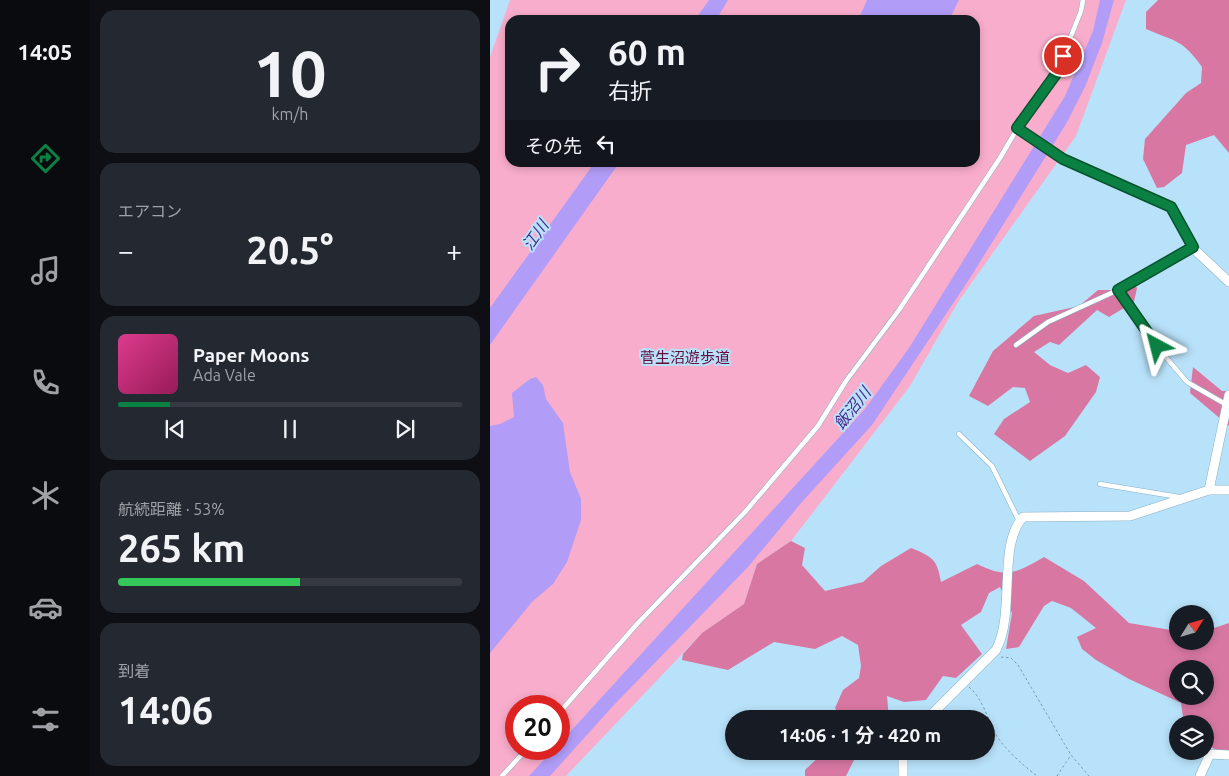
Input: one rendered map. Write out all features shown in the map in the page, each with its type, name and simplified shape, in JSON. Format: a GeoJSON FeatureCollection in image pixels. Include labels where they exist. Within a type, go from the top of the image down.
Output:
{"type":"FeatureCollection","features":[{"type":"Feature","properties":{"kind":"street"},"geometry":{"type":"LineString","coordinates":[[1018,129],[1063,159],[1171,207],[1193,247],[1229,282]]}},
{"type":"Feature","properties":{"kind":"street"},"geometry":{"type":"LineString","coordinates":[[1209,490],[1228,400]]}},
{"type":"Feature","properties":{"kind":"street"},"geometry":{"type":"LineString","coordinates":[[936,710],[996,650],[1002,639],[1009,562],[1015,526],[1023,517],[1130,516],[1209,490],[1229,490]]}},
{"type":"Feature","properties":{"kind":"street"},"geometry":{"type":"LineString","coordinates":[[1200,776],[1210,754],[1229,755]]}},
{"type":"Feature","properties":{"kind":"street"},"geometry":{"type":"LineString","coordinates":[[903,760],[903,776]]}},
{"type":"Feature","properties":{"kind":"lane"},"geometry":{"type":"LineString","coordinates":[[570,700],[637,624],[745,512],[818,426],[846,381],[920,278],[1056,74],[1083,0]]}},
{"type":"Feature","properties":{"kind":"lane"},"geometry":{"type":"LineString","coordinates":[[1016,345],[1048,322],[1118,290],[1193,247]]}},
{"type":"Feature","properties":{"kind":"lane"},"geometry":{"type":"LineString","coordinates":[[1118,290],[1146,335],[1187,382],[1228,400]]}},
{"type":"Feature","properties":{"kind":"lane"},"geometry":{"type":"LineString","coordinates":[[959,434],[992,466],[1019,522]]}},
{"type":"Feature","properties":{"kind":"lane"},"geometry":{"type":"LineString","coordinates":[[1100,484],[1186,498]]}},
{"type":"Feature","properties":{"kind":"lane"},"geometry":{"type":"LineString","coordinates":[[502,776],[517,760]]}},
{"type":"Feature","properties":{"kind":"path"},"geometry":{"type":"LineString","coordinates":[[994,660],[1002,657],[1011,658],[1018,665],[1072,755],[1089,776]]}},
{"type":"Feature","properties":{"kind":"path"},"geometry":{"type":"LineString","coordinates":[[963,682],[976,693],[998,737],[1019,762],[1037,776]]}},
{"type":"Feature","properties":{"kind":"path"},"geometry":{"type":"LineString","coordinates":[[1057,776],[1072,755]]}},
{"type":"Feature","properties":{"kind":"green space","name":"菅生沼遊歩道"},"geometry":{"type":"Polygon","coordinates":[[[510,0],[1126,0],[1076,136],[958,302],[910,386],[791,541],[757,564],[744,604],[702,633],[566,776],[490,776],[490,57],[510,0]]]}},
{"type":"Feature","properties":{"kind":"shaded area"},"geometry":{"type":"Polygon","coordinates":[[[709,0],[728,0],[719,15],[698,15],[709,0]]]}},
{"type":"Feature","properties":{"kind":"shaded area"},"geometry":{"type":"Polygon","coordinates":[[[867,0],[959,0],[952,15],[860,15],[867,0]]]}},
{"type":"Feature","properties":{"kind":"shaded area"},"geometry":{"type":"Polygon","coordinates":[[[1100,0],[1114,0],[1102,43],[1085,87],[1066,124],[970,278],[872,425],[802,502],[748,567],[613,706],[570,754],[570,732],[865,409],[909,348],[1065,96],[1093,31],[1100,0]]]}},
{"type":"Feature","properties":{"kind":"shaded area"},"geometry":{"type":"Polygon","coordinates":[[[1158,0],[1229,0],[1229,153],[1214,135],[1186,145],[1182,173],[1164,187],[1157,188],[1143,159],[1145,139],[1186,93],[1201,83],[1202,67],[1189,51],[1178,42],[1146,29],[1146,12],[1158,0]]]}},
{"type":"Feature","properties":{"kind":"shaded area"},"geometry":{"type":"Polygon","coordinates":[[[591,167],[616,167],[490,345],[490,308],[591,167]]]}},
{"type":"Feature","properties":{"kind":"shaded area"},"geometry":{"type":"Polygon","coordinates":[[[1130,280],[1137,288],[1134,302],[1109,317],[1097,310],[1059,345],[1050,342],[1034,352],[1050,365],[1068,373],[1086,365],[1100,377],[1096,392],[1065,436],[1030,461],[994,434],[1004,419],[1030,402],[1025,388],[1013,387],[988,406],[969,396],[993,351],[1034,316],[1079,306],[1098,290],[1112,290],[1130,280]]]}},
{"type":"Feature","properties":{"kind":"shaded area"},"geometry":{"type":"Polygon","coordinates":[[[1193,367],[1222,391],[1229,391],[1229,426],[1190,393],[1193,367]]]}},
{"type":"Feature","properties":{"kind":"shaded area"},"geometry":{"type":"Polygon","coordinates":[[[536,377],[543,385],[546,399],[563,423],[570,472],[581,499],[581,520],[567,562],[553,584],[532,602],[490,653],[490,426],[500,424],[514,417],[512,393],[530,379],[536,377]]]}},
{"type":"Feature","properties":{"kind":"shaded area"},"geometry":{"type":"Polygon","coordinates":[[[791,541],[805,548],[802,565],[825,591],[863,582],[881,566],[911,548],[933,560],[938,568],[941,582],[977,564],[987,569],[1004,573],[1026,567],[1044,557],[1084,581],[1129,623],[1169,630],[1169,650],[1214,650],[1214,628],[1229,623],[1229,758],[1214,749],[1214,715],[1183,715],[1181,705],[1214,705],[1214,660],[1169,660],[1169,697],[1129,679],[1096,660],[1082,649],[1077,637],[1096,628],[1071,608],[1052,601],[1044,606],[1019,647],[1006,649],[1012,613],[1000,587],[989,593],[981,612],[961,625],[982,654],[956,678],[943,676],[926,700],[904,702],[887,696],[888,710],[836,710],[835,708],[843,690],[859,678],[861,666],[858,645],[842,636],[815,649],[774,642],[728,670],[682,660],[683,654],[702,633],[744,604],[757,564],[791,541]]]}},
{"type":"Feature","properties":{"kind":"shaded area"},"geometry":{"type":"Polygon","coordinates":[[[544,760],[564,760],[550,776],[529,776],[544,760]]]}},
{"type":"Feature","properties":{"kind":"shaded area"},"geometry":{"type":"Polygon","coordinates":[[[816,760],[854,760],[846,776],[805,776],[805,770],[816,760]]]}},
{"type":"Feature","properties":{"kind":"route"},"geometry":{"type":"LineString","coordinates":[[1063,56],[1056,74],[1030,107],[1017,128],[1063,159],[1171,207],[1193,247],[1118,290],[1146,335],[1157,346]]}},
{"type":"Feature","properties":{"kind":"water label","name":"江川"},"geometry":{"type":"Point","coordinates":[535,235]}},
{"type":"Feature","properties":{"kind":"water label","name":"飯沼川"},"geometry":{"type":"Point","coordinates":[852,408]}}]}
